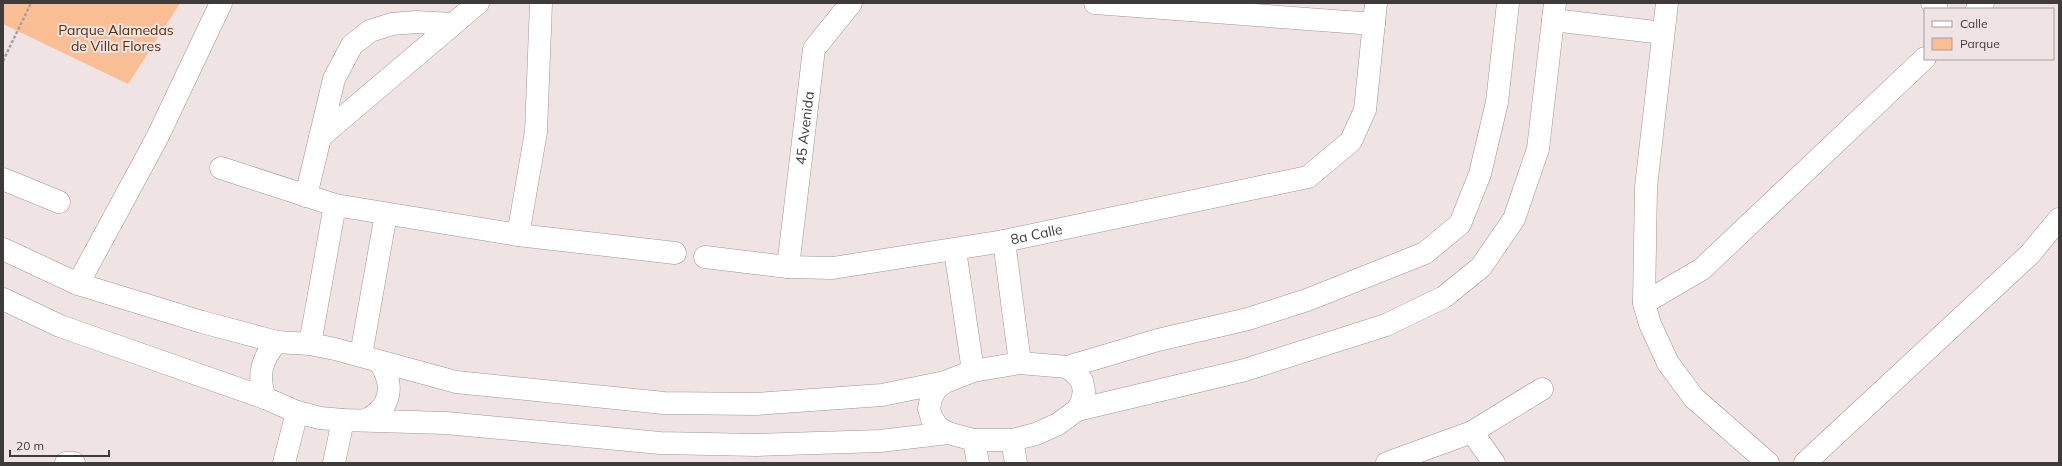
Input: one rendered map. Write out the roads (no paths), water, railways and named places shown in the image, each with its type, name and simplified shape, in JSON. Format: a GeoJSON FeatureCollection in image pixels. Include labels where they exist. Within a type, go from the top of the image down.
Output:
{"type":"FeatureCollection","features":[{"type":"Feature","properties":{"kind":"street"},"geometry":{"type":"LineString","coordinates":[[78,284],[157,138],[221,3]]}},
{"type":"Feature","properties":{"kind":"street"},"geometry":{"type":"LineString","coordinates":[[320,137],[478,3]]}},
{"type":"Feature","properties":{"kind":"street"},"geometry":{"type":"LineString","coordinates":[[518,235],[536,132],[541,3]]}},
{"type":"Feature","properties":{"kind":"street","name":"45 Avenida"},"geometry":{"type":"LineString","coordinates":[[788,267],[814,49],[851,3]]}},
{"type":"Feature","properties":{"kind":"street"},"geometry":{"type":"LineString","coordinates":[[1095,3],[1374,24],[1376,3]]}},
{"type":"Feature","properties":{"kind":"street"},"geometry":{"type":"LineString","coordinates":[[3,249],[78,284],[202,322],[276,342],[310,344],[456,382],[664,403],[756,404],[882,395],[945,382],[974,371],[1020,363],[1067,367],[1158,340],[1248,319],[1307,300],[1425,253],[1460,224],[1480,174],[1497,102],[1508,3]]}},
{"type":"Feature","properties":{"kind":"street"},"geometry":{"type":"LineString","coordinates":[[1666,3],[1664,33],[1646,187],[1644,303],[1650,324],[1668,362],[1694,398],[1768,463]]}},
{"type":"Feature","properties":{"kind":"street"},"geometry":{"type":"LineString","coordinates":[[945,382],[936,389],[931,398],[929,409],[932,419],[939,428],[948,433],[974,440],[1012,440],[1041,432],[1058,424],[1077,410],[1245,370],[1386,325],[1444,297],[1481,267],[1514,219],[1538,149],[1554,12],[1664,33]]}},
{"type":"Feature","properties":{"kind":"street"},"geometry":{"type":"LineString","coordinates":[[306,196],[334,79],[352,45],[370,30],[392,24],[416,22],[452,24]]}},
{"type":"Feature","properties":{"kind":"street","name":"8a Calle"},"geometry":{"type":"LineString","coordinates":[[705,257],[788,267],[833,268],[955,250],[1308,177],[1351,141],[1365,110],[1374,24]]}},
{"type":"Feature","properties":{"kind":"street"},"geometry":{"type":"LineString","coordinates":[[1644,303],[1702,269],[1924,59]]}},
{"type":"Feature","properties":{"kind":"street"},"geometry":{"type":"LineString","coordinates":[[221,168],[335,205],[518,235],[674,253]]}},
{"type":"Feature","properties":{"kind":"street"},"geometry":{"type":"LineString","coordinates":[[3,179],[59,202]]}},
{"type":"Feature","properties":{"kind":"street"},"geometry":{"type":"LineString","coordinates":[[310,344],[335,205]]}},
{"type":"Feature","properties":{"kind":"street"},"geometry":{"type":"LineString","coordinates":[[366,420],[380,411],[388,395],[388,378],[371,359],[386,214]]}},
{"type":"Feature","properties":{"kind":"street"},"geometry":{"type":"LineString","coordinates":[[1805,463],[2030,254],[2059,219]]}},
{"type":"Feature","properties":{"kind":"street"},"geometry":{"type":"LineString","coordinates":[[1004,240],[1020,363]]}},
{"type":"Feature","properties":{"kind":"street"},"geometry":{"type":"LineString","coordinates":[[955,250],[974,371]]}},
{"type":"Feature","properties":{"kind":"street"},"geometry":{"type":"LineString","coordinates":[[3,299],[60,326],[265,398],[297,412],[320,418],[446,423],[660,443],[742,445],[880,441],[948,433]]}},
{"type":"Feature","properties":{"kind":"street"},"geometry":{"type":"LineString","coordinates":[[265,398],[261,386],[263,362],[268,351],[276,342]]}},
{"type":"Feature","properties":{"kind":"street"},"geometry":{"type":"LineString","coordinates":[[1067,367],[1082,381],[1084,391],[1082,401],[1077,410]]}},
{"type":"Feature","properties":{"kind":"street"},"geometry":{"type":"LineString","coordinates":[[1387,463],[1472,432],[1542,389]]}},
{"type":"Feature","properties":{"kind":"street"},"geometry":{"type":"LineString","coordinates":[[284,463],[297,412]]}},
{"type":"Feature","properties":{"kind":"street"},"geometry":{"type":"LineString","coordinates":[[334,463],[343,420]]}},
{"type":"Feature","properties":{"kind":"street"},"geometry":{"type":"LineString","coordinates":[[1472,432],[1494,463]]}},
{"type":"Feature","properties":{"kind":"street"},"geometry":{"type":"LineString","coordinates":[[974,440],[978,463]]}},
{"type":"Feature","properties":{"kind":"street"},"geometry":{"type":"LineString","coordinates":[[1012,440],[1016,463]]}},
{"type":"Feature","properties":{"kind":"street"},"geometry":{"type":"LineString","coordinates":[[66,463],[74,463]]}},
{"type":"Feature","properties":{"kind":"park label","name":"Parque Alamedas de Villa Flores"},"geometry":{"type":"Point","coordinates":[116,38]}}]}
